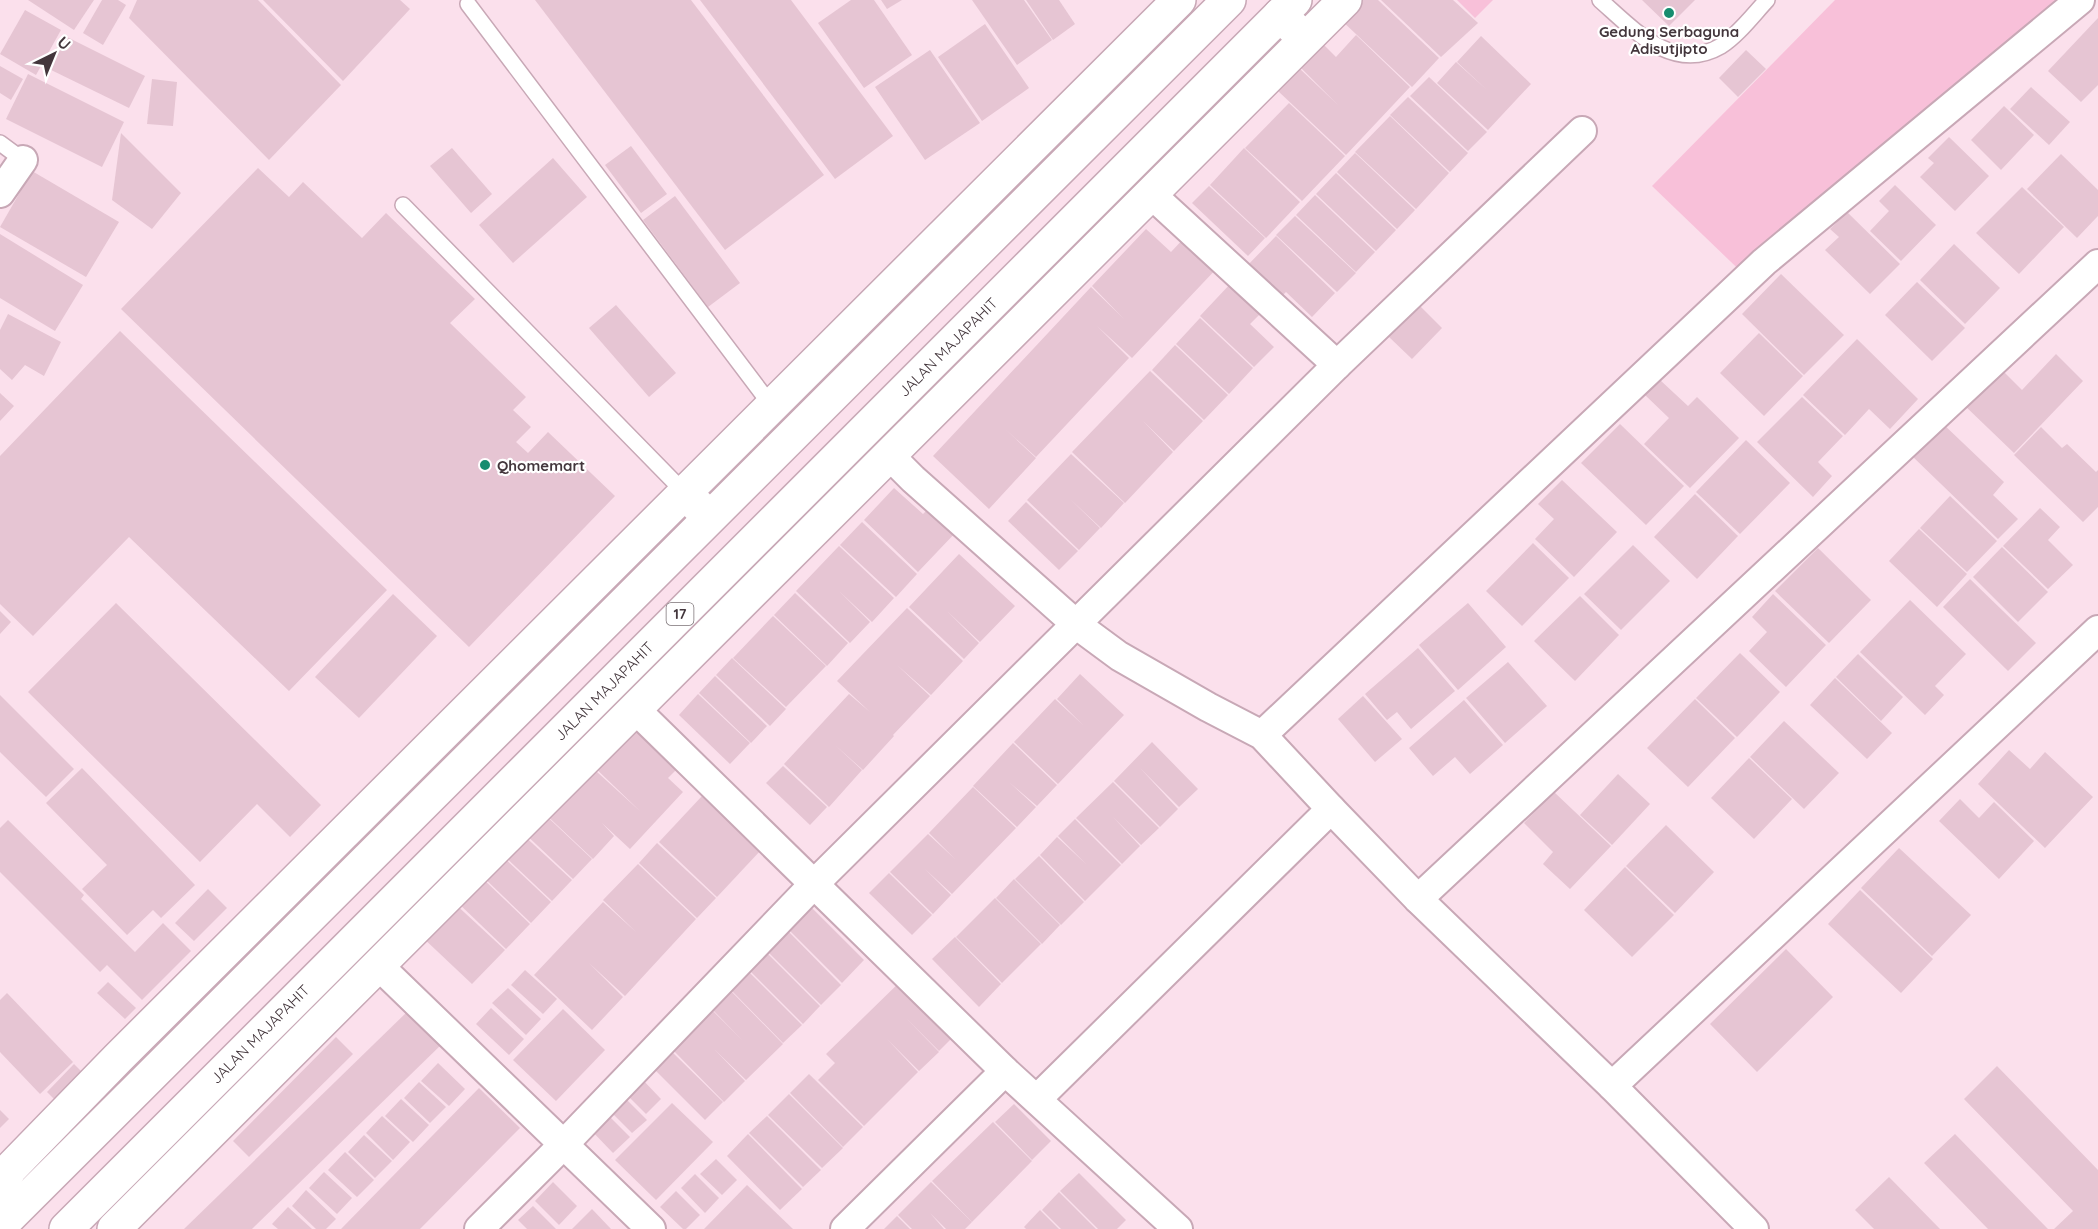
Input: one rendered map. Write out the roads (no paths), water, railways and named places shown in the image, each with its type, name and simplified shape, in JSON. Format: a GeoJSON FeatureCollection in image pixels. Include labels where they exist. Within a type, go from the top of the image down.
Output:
{"type":"FeatureCollection","features":[{"type":"Feature","properties":{"kind":"main road"},"geometry":{"type":"LineString","coordinates":[[0,1187],[10,1169],[118,1058],[1179,0]]}},
{"type":"Feature","properties":{"kind":"main road"},"geometry":{"type":"LineString","coordinates":[[0,1226],[1229,0]]}},
{"type":"Feature","properties":{"kind":"main road"},"geometry":{"type":"LineString","coordinates":[[114,1229],[1345,0]]}},
{"type":"Feature","properties":{"kind":"main road"},"geometry":{"type":"LineString","coordinates":[[1288,7],[1305,39]]}},
{"type":"Feature","properties":{"kind":"main road","name":"JALAN MAJAPAHIT"},"geometry":{"type":"LineString","coordinates":[[66,1229],[1288,7]]}},
{"type":"Feature","properties":{"kind":"main road"},"geometry":{"type":"LineString","coordinates":[[684,492],[709,518]]}},
{"type":"Feature","properties":{"kind":"street"},"geometry":{"type":"LineString","coordinates":[[1262,735],[1764,262],[2080,0]]}},
{"type":"Feature","properties":{"kind":"street"},"geometry":{"type":"LineString","coordinates":[[479,1229],[813,885],[1336,365],[1582,131]]}},
{"type":"Feature","properties":{"kind":"street"},"geometry":{"type":"LineString","coordinates":[[0,193],[22,160]]}},
{"type":"Feature","properties":{"kind":"street"},"geometry":{"type":"LineString","coordinates":[[1152,195],[1336,365]]}},
{"type":"Feature","properties":{"kind":"street"},"geometry":{"type":"LineString","coordinates":[[1418,899],[2098,264]]}},
{"type":"Feature","properties":{"kind":"street"},"geometry":{"type":"LineString","coordinates":[[890,456],[1077,625],[1119,656],[1262,735],[1418,899],[1612,1086],[1754,1229]]}},
{"type":"Feature","properties":{"kind":"street"},"geometry":{"type":"LineString","coordinates":[[1612,1086],[2098,630]]}},
{"type":"Feature","properties":{"kind":"street"},"geometry":{"type":"LineString","coordinates":[[634,709],[1005,1071],[1178,1229]]}},
{"type":"Feature","properties":{"kind":"street"},"geometry":{"type":"LineString","coordinates":[[1037,1099],[1331,809]]}},
{"type":"Feature","properties":{"kind":"street"},"geometry":{"type":"LineString","coordinates":[[378,965],[651,1229]]}},
{"type":"Feature","properties":{"kind":"street"},"geometry":{"type":"LineString","coordinates":[[845,1229],[1005,1071]]}},
{"type":"Feature","properties":{"kind":"lane"},"geometry":{"type":"LineString","coordinates":[[1600,0],[1655,45],[1682,55],[1695,55],[1722,45],[1767,0]]}},
{"type":"Feature","properties":{"kind":"lane"},"geometry":{"type":"LineString","coordinates":[[468,4],[771,405]]}},
{"type":"Feature","properties":{"kind":"lane"},"geometry":{"type":"LineString","coordinates":[[0,143],[22,160]]}},
{"type":"Feature","properties":{"kind":"lane"},"geometry":{"type":"LineString","coordinates":[[403,205],[684,492]]}},
{"type":"Feature","properties":{"kind":"place","name":"Gedung Serbaguna Adisutjipto"},"geometry":{"type":"Point","coordinates":[1669,13]}},
{"type":"Feature","properties":{"kind":"place","name":"Qhomemart"},"geometry":{"type":"Point","coordinates":[485,465]}}]}
